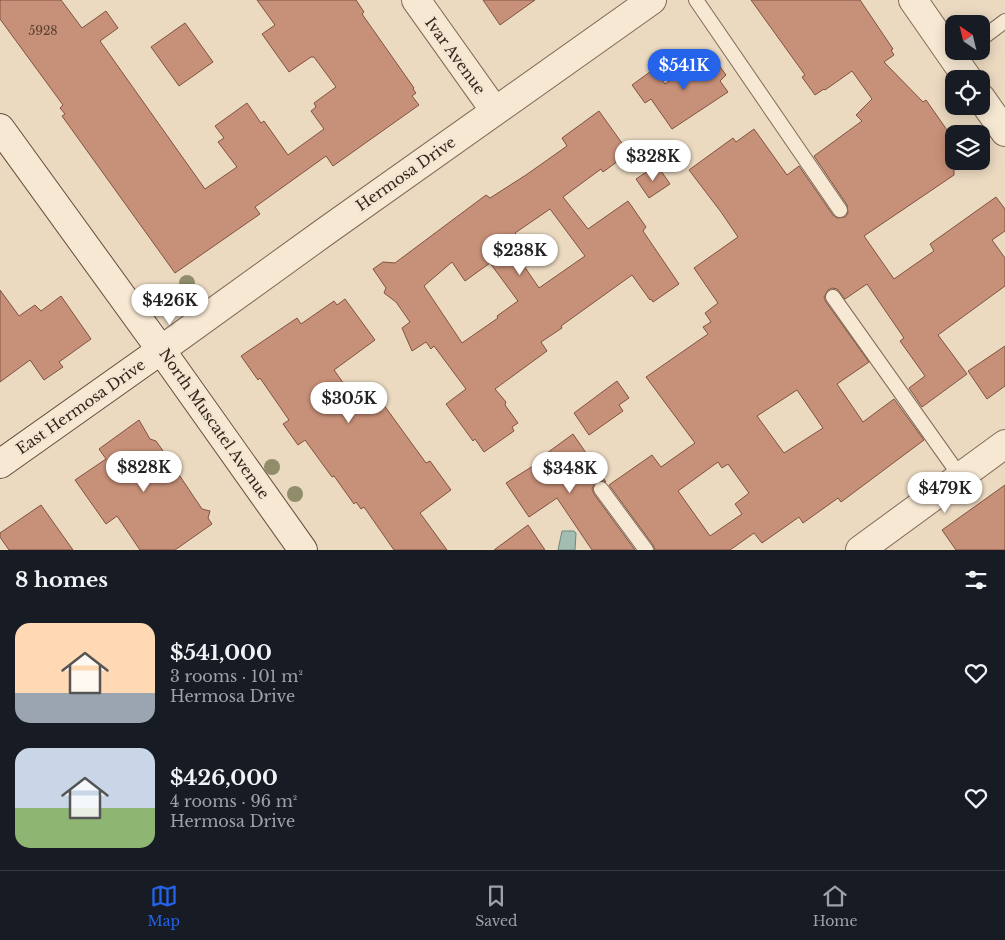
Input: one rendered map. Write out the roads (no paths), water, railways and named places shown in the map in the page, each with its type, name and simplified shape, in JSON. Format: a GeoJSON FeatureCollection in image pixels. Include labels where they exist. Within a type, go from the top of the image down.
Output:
{"type":"FeatureCollection","features":[{"type":"Feature","properties":{"kind":"street","name":"Ivar Avenue"},"geometry":{"type":"LineString","coordinates":[[416,0],[495,111]]}},
{"type":"Feature","properties":{"kind":"street","name":"Hermosa Drive"},"geometry":{"type":"LineString","coordinates":[[161,350],[652,0]]}},
{"type":"Feature","properties":{"kind":"street"},"geometry":{"type":"LineString","coordinates":[[913,0],[962,63]]}},
{"type":"Feature","properties":{"kind":"street"},"geometry":{"type":"LineString","coordinates":[[990,111],[1005,132]]}},
{"type":"Feature","properties":{"kind":"street","name":"North Muscatel Avenue"},"geometry":{"type":"LineString","coordinates":[[0,128],[303,550]]}},
{"type":"Feature","properties":{"kind":"street","name":"East Hermosa Drive"},"geometry":{"type":"LineString","coordinates":[[0,464],[161,350]]}},
{"type":"Feature","properties":{"kind":"street"},"geometry":{"type":"LineString","coordinates":[[860,550],[1005,444]]}},
{"type":"Feature","properties":{"kind":"lane"},"geometry":{"type":"LineString","coordinates":[[696,0],[840,210]]}},
{"type":"Feature","properties":{"kind":"lane"},"geometry":{"type":"LineString","coordinates":[[990,32],[1005,21]]}},
{"type":"Feature","properties":{"kind":"lane"},"geometry":{"type":"LineString","coordinates":[[833,297],[960,476]]}},
{"type":"Feature","properties":{"kind":"lane"},"geometry":{"type":"LineString","coordinates":[[601,489],[646,550]]}}]}
